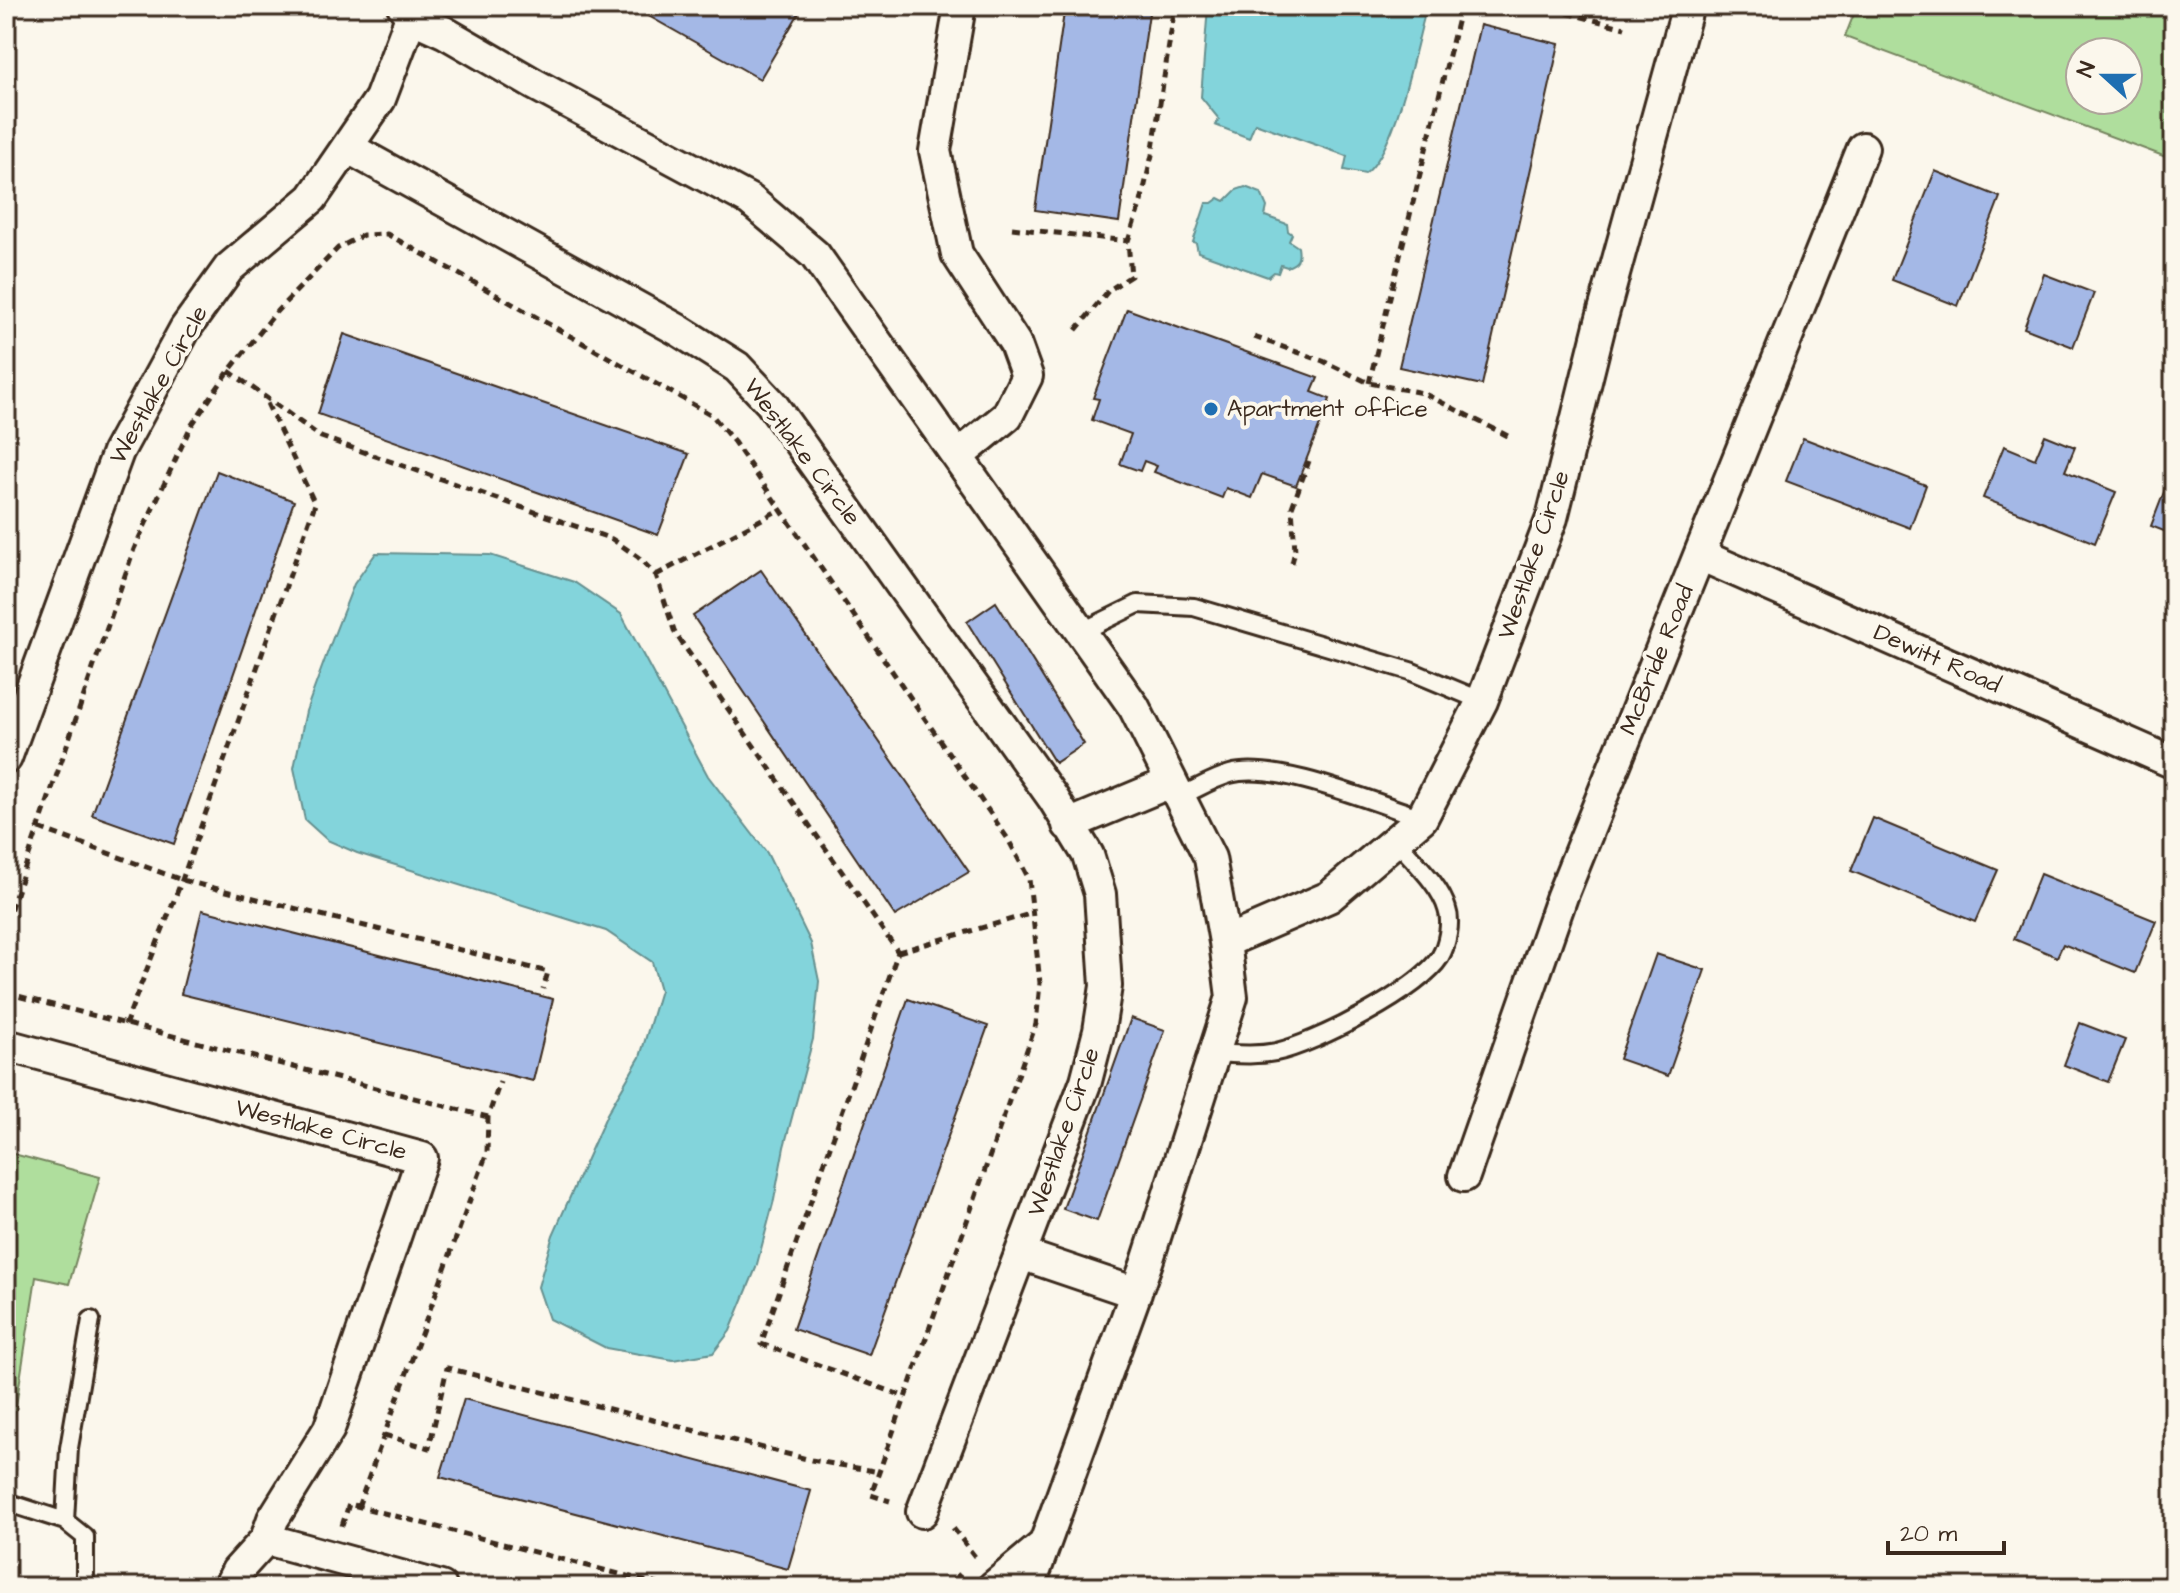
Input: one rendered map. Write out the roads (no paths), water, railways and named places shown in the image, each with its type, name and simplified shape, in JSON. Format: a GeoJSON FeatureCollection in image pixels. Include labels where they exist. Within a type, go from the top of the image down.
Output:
{"type":"FeatureCollection","features":[{"type":"Feature","properties":{"kind":"street"},"geometry":{"type":"LineString","coordinates":[[958,456],[1007,416],[1027,376],[1015,343],[957,254],[935,151],[960,6]]}},
{"type":"Feature","properties":{"kind":"street","name":"Westlake Circle"},"geometry":{"type":"LineString","coordinates":[[1225,942],[1329,897],[1422,818],[1482,701],[1552,518],[1600,325],[1688,6]]}},
{"type":"Feature","properties":{"kind":"street","name":"Westlake Circle"},"geometry":{"type":"LineString","coordinates":[[6,758],[118,452],[185,329],[229,268],[312,198],[380,99],[407,11],[534,84],[750,200],[815,255],[1134,707],[1210,858],[1232,997],[1136,1293],[1041,1547],[1029,1587]]}},
{"type":"Feature","properties":{"kind":"street","name":"Westlake Circle"},"geometry":{"type":"LineString","coordinates":[[347,147],[666,323],[737,367],[780,415],[1053,798],[1088,855],[1100,894],[1106,986],[1086,1081],[922,1512]]}},
{"type":"Feature","properties":{"kind":"street","name":"McBride Road"},"geometry":{"type":"LineString","coordinates":[[1464,1176],[1562,896],[1863,148]]}},
{"type":"Feature","properties":{"kind":"street","name":"Dewitt Road"},"geometry":{"type":"LineString","coordinates":[[1700,555],[2174,763]]}},
{"type":"Feature","properties":{"kind":"street"},"geometry":{"type":"LineString","coordinates":[[1068,825],[1174,789]]}},
{"type":"Feature","properties":{"kind":"street","name":"Westlake Circle"},"geometry":{"type":"LineString","coordinates":[[6,1045],[422,1158],[329,1429],[273,1519],[266,1539],[237,1571],[229,1587]]}},
{"type":"Feature","properties":{"kind":"street"},"geometry":{"type":"LineString","coordinates":[[1021,1254],[1136,1293]]}},
{"type":"Feature","properties":{"kind":"street"},"geometry":{"type":"LineString","coordinates":[[266,1539],[441,1587]]}},
{"type":"Feature","properties":{"kind":"street","name":"Westlake Circle"},"geometry":{"type":"LineString","coordinates":[[993,1587],[1041,1547]]}},
{"type":"Feature","properties":{"kind":"lane"},"geometry":{"type":"LineString","coordinates":[[1081,632],[1138,604],[1194,607],[1410,671],[1482,701]]}},
{"type":"Feature","properties":{"kind":"lane"},"geometry":{"type":"LineString","coordinates":[[1174,789],[1231,774],[1261,771],[1317,784],[1422,818]]}},
{"type":"Feature","properties":{"kind":"lane"},"geometry":{"type":"LineString","coordinates":[[1214,1053],[1245,1055],[1276,1052],[1318,1038],[1419,978],[1440,957],[1448,934],[1448,910],[1435,887],[1396,840]]}},
{"type":"Feature","properties":{"kind":"lane"},"geometry":{"type":"LineString","coordinates":[[65,1521],[69,1448],[91,1320]]}},
{"type":"Feature","properties":{"kind":"lane"},"geometry":{"type":"LineString","coordinates":[[6,1502],[65,1521],[85,1537],[85,1587]]}},
{"type":"Feature","properties":{"kind":"water"},"geometry":{"type":"Polygon","coordinates":[[[1208,6],[1427,6],[1396,121],[1376,162],[1365,174],[1344,170],[1347,156],[1255,123],[1249,138],[1215,125],[1219,119],[1201,97],[1208,6]]]}},
{"type":"Feature","properties":{"kind":"water"},"geometry":{"type":"Polygon","coordinates":[[[1245,187],[1261,193],[1267,207],[1265,216],[1287,224],[1292,234],[1289,241],[1298,247],[1296,262],[1287,267],[1281,265],[1278,273],[1274,272],[1268,277],[1198,252],[1193,242],[1206,203],[1219,198],[1225,201],[1236,190],[1245,187]]]}},
{"type":"Feature","properties":{"kind":"water"},"geometry":{"type":"Polygon","coordinates":[[[376,553],[490,555],[574,582],[621,614],[708,776],[767,853],[811,943],[819,981],[813,1039],[756,1268],[730,1331],[713,1353],[673,1360],[606,1348],[549,1319],[538,1287],[553,1235],[607,1114],[640,1057],[660,990],[652,962],[606,931],[357,853],[327,840],[305,820],[294,768],[306,711],[354,584],[376,553]]]}},
{"type":"Feature","properties":{"kind":"place","name":"Apartment office"},"geometry":{"type":"Point","coordinates":[1211,409]}}]}
